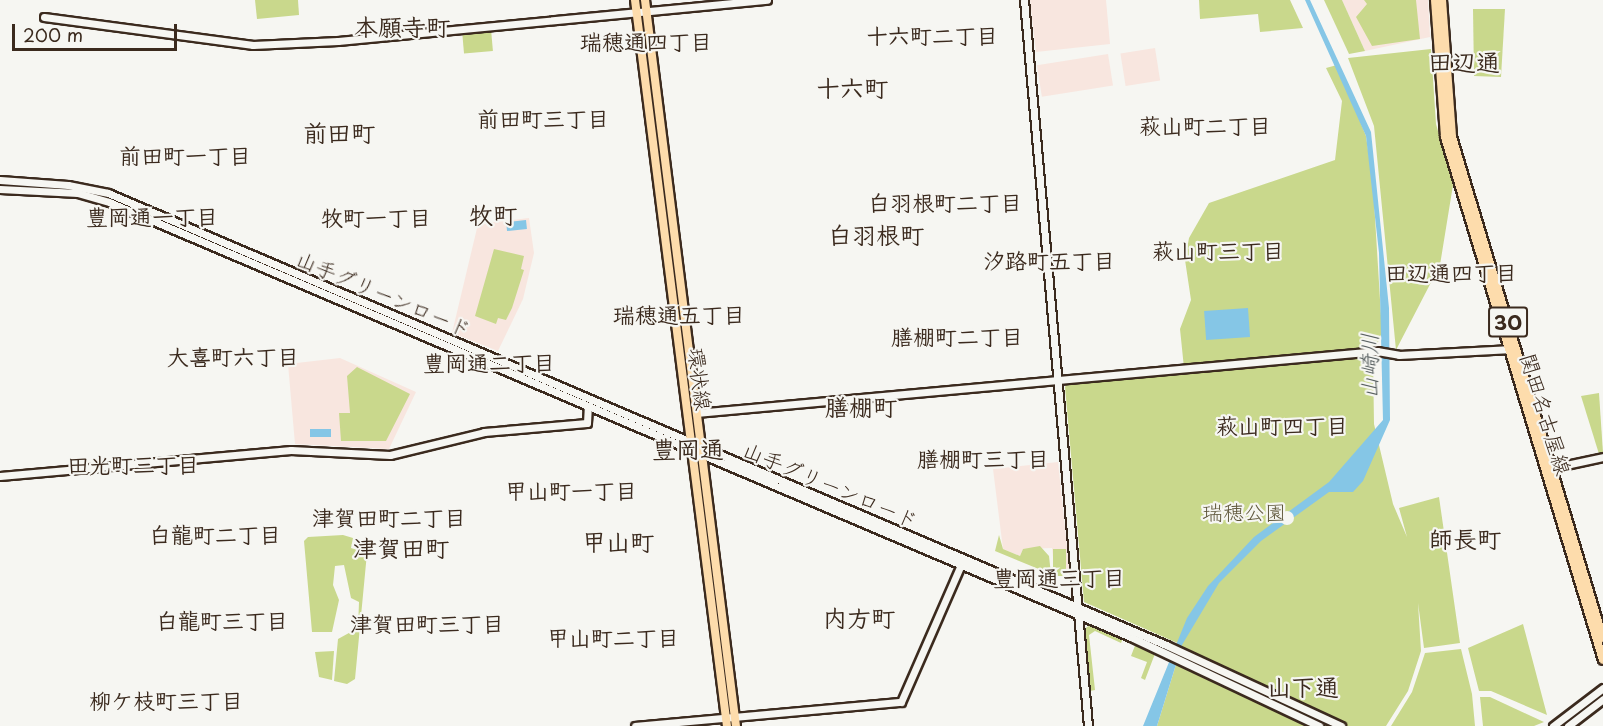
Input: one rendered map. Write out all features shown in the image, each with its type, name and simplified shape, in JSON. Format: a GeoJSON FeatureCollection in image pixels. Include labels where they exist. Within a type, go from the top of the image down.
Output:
{"type":"FeatureCollection","features":[{"type":"Feature","properties":{"kind":"main road","name":"環状線"},"geometry":{"type":"LineString","coordinates":[[636,0],[692,447],[731,722]]}},
{"type":"Feature","properties":{"kind":"main road","name":"環状線"},"geometry":{"type":"LineString","coordinates":[[645,0],[702,451],[731,722]]}},
{"type":"Feature","properties":{"kind":"main road","name":"関田名古屋線"},"geometry":{"type":"LineString","coordinates":[[1435,0],[1445,137],[1513,349]]}},
{"type":"Feature","properties":{"kind":"main road","name":"関田名古屋線"},"geometry":{"type":"LineString","coordinates":[[1442,0],[1452,137],[1513,349],[1603,638]]}},
{"type":"Feature","properties":{"kind":"main road","name":"関田名古屋線"},"geometry":{"type":"LineString","coordinates":[[1549,468],[1603,660]]}},
{"type":"Feature","properties":{"kind":"street"},"geometry":{"type":"LineString","coordinates":[[44,18],[253,45],[767,0]]}},
{"type":"Feature","properties":{"kind":"street"},"geometry":{"type":"LineString","coordinates":[[1024,0],[1089,726]]}},
{"type":"Feature","properties":{"kind":"street","name":"山手グリーンロード"},"geometry":{"type":"LineString","coordinates":[[0,180],[69,185],[108,193],[584,395],[692,447]]}},
{"type":"Feature","properties":{"kind":"street","name":"山手グリーンロード"},"geometry":{"type":"LineString","coordinates":[[0,189],[78,194],[110,202],[589,407],[702,451],[1079,613]]}},
{"type":"Feature","properties":{"kind":"street"},"geometry":{"type":"LineString","coordinates":[[696,413],[1380,352],[1396,355],[1513,349]]}},
{"type":"Feature","properties":{"kind":"street"},"geometry":{"type":"LineString","coordinates":[[0,476],[291,450],[390,455],[484,432],[587,423],[589,407],[584,395]]}},
{"type":"Feature","properties":{"kind":"street","name":"山手グリーンロード"},"geometry":{"type":"LineString","coordinates":[[702,451],[960,567],[1165,648],[1319,726]]}},
{"type":"Feature","properties":{"kind":"street"},"geometry":{"type":"LineString","coordinates":[[1549,468],[1603,457]]}},
{"type":"Feature","properties":{"kind":"street"},"geometry":{"type":"LineString","coordinates":[[635,726],[731,722],[901,702],[960,567]]}},
{"type":"Feature","properties":{"kind":"street","name":"山手グリーンロード"},"geometry":{"type":"LineString","coordinates":[[1186,658],[1341,726]]}},
{"type":"Feature","properties":{"kind":"street"},"geometry":{"type":"LineString","coordinates":[[1553,726],[1603,688]]}},
{"type":"Feature","properties":{"kind":"street"},"geometry":{"type":"LineString","coordinates":[[1568,726],[1603,699]]}},
{"type":"Feature","properties":{"kind":"shaded area"},"geometry":{"type":"Polygon","coordinates":[[[1030,0],[1106,0],[1110,44],[1036,52],[1030,0]]]}},
{"type":"Feature","properties":{"kind":"shaded area"},"geometry":{"type":"Polygon","coordinates":[[[1342,0],[1428,0],[1430,37],[1365,51],[1342,0]]]}},
{"type":"Feature","properties":{"kind":"shaded area"},"geometry":{"type":"Polygon","coordinates":[[[1155,48],[1160,81],[1126,86],[1120,53],[1155,48]]]}},
{"type":"Feature","properties":{"kind":"shaded area"},"geometry":{"type":"Polygon","coordinates":[[[1108,54],[1113,86],[1042,97],[1037,65],[1108,54]]]}},
{"type":"Feature","properties":{"kind":"shaded area"},"geometry":{"type":"Polygon","coordinates":[[[529,218],[534,253],[523,299],[498,351],[452,333],[478,224],[529,218]]]}},
{"type":"Feature","properties":{"kind":"shaded area"},"geometry":{"type":"Polygon","coordinates":[[[340,358],[416,392],[389,449],[295,444],[288,364],[340,358]]]}},
{"type":"Feature","properties":{"kind":"shaded area"},"geometry":{"type":"Polygon","coordinates":[[[1058,462],[1070,575],[1055,576],[1052,548],[1023,549],[1020,556],[1003,549],[993,469],[1058,462]]]}},
{"type":"Feature","properties":{"kind":"green space"},"geometry":{"type":"Polygon","coordinates":[[[255,0],[298,0],[299,15],[257,19],[255,0]]]}},
{"type":"Feature","properties":{"kind":"green space"},"geometry":{"type":"Polygon","coordinates":[[[1199,0],[1290,0],[1303,28],[1260,32],[1258,14],[1200,19],[1199,0]]]}},
{"type":"Feature","properties":{"kind":"green space"},"geometry":{"type":"Polygon","coordinates":[[[1324,0],[1342,0],[1365,51],[1349,54],[1324,0]]]}},
{"type":"Feature","properties":{"kind":"green space"},"geometry":{"type":"Polygon","coordinates":[[[1364,0],[1416,0],[1420,39],[1372,46],[1356,17],[1367,4],[1364,0]]]}},
{"type":"Feature","properties":{"kind":"green space"},"geometry":{"type":"Polygon","coordinates":[[[1473,9],[1505,9],[1501,77],[1474,76],[1473,9]]]}},
{"type":"Feature","properties":{"kind":"green space"},"geometry":{"type":"Polygon","coordinates":[[[491,29],[493,51],[464,53],[462,32],[491,29]]]}},
{"type":"Feature","properties":{"kind":"green space"},"geometry":{"type":"Polygon","coordinates":[[[1431,49],[1436,124],[1453,185],[1440,265],[1396,350],[1374,126],[1348,58],[1431,49]]]}},
{"type":"Feature","properties":{"kind":"green space","name":"瑞穂公園"},"geometry":{"type":"Polygon","coordinates":[[[1337,65],[1366,136],[1373,185],[1382,332],[1373,355],[1374,424],[1393,504],[1407,537],[1399,508],[1439,497],[1460,643],[1424,648],[1418,603],[1421,651],[1408,691],[1386,726],[1157,726],[1182,645],[1084,602],[1065,387],[1067,384],[1189,373],[1184,368],[1180,329],[1191,300],[1185,260],[1189,238],[1209,203],[1335,160],[1342,101],[1326,68],[1337,65]]]}},
{"type":"Feature","properties":{"kind":"green space"},"geometry":{"type":"Polygon","coordinates":[[[494,249],[524,256],[521,269],[524,270],[512,308],[506,320],[498,318],[496,324],[475,316],[494,249]]]}},
{"type":"Feature","properties":{"kind":"green space"},"geometry":{"type":"Polygon","coordinates":[[[357,367],[410,394],[386,441],[341,441],[339,413],[350,413],[347,376],[357,367]]]}},
{"type":"Feature","properties":{"kind":"green space"},"geometry":{"type":"Polygon","coordinates":[[[1599,393],[1603,453],[1599,454],[1581,396],[1599,393]]]}},
{"type":"Feature","properties":{"kind":"green space"},"geometry":{"type":"Polygon","coordinates":[[[343,535],[353,538],[351,548],[367,553],[355,679],[347,684],[334,681],[338,639],[358,628],[359,602],[351,598],[344,565],[335,566],[333,585],[339,600],[332,632],[312,632],[304,541],[308,537],[343,535]]]}},
{"type":"Feature","properties":{"kind":"green space"},"geometry":{"type":"Polygon","coordinates":[[[999,535],[1003,549],[1020,556],[1023,549],[1040,546],[1049,556],[1051,574],[995,551],[999,535]]]}},
{"type":"Feature","properties":{"kind":"green space"},"geometry":{"type":"Polygon","coordinates":[[[1053,549],[1066,549],[1066,576],[1053,576],[1053,549]]]}},
{"type":"Feature","properties":{"kind":"green space"},"geometry":{"type":"Polygon","coordinates":[[[1092,624],[1123,638],[1121,643],[1095,631],[1089,635],[1095,690],[1090,691],[1084,629],[1092,624]]]}},
{"type":"Feature","properties":{"kind":"green space"},"geometry":{"type":"Polygon","coordinates":[[[1523,624],[1547,715],[1491,691],[1479,691],[1468,648],[1523,624]]]}},
{"type":"Feature","properties":{"kind":"green space"},"geometry":{"type":"Polygon","coordinates":[[[1136,643],[1156,651],[1145,680],[1141,678],[1147,662],[1131,656],[1136,643]]]}},
{"type":"Feature","properties":{"kind":"green space"},"geometry":{"type":"Polygon","coordinates":[[[1461,649],[1472,694],[1475,726],[1391,726],[1412,692],[1425,653],[1461,649]]]}},
{"type":"Feature","properties":{"kind":"green space"},"geometry":{"type":"Polygon","coordinates":[[[334,651],[332,680],[319,677],[315,652],[334,651]]]}},
{"type":"Feature","properties":{"kind":"green space"},"geometry":{"type":"Polygon","coordinates":[[[1480,697],[1490,697],[1544,722],[1534,726],[1483,726],[1480,697]]]}},
{"type":"Feature","properties":{"kind":"water","name":"山崎川"},"geometry":{"type":"Polygon","coordinates":[[[1305,0],[1310,0],[1371,132],[1389,308],[1390,420],[1363,481],[1353,492],[1329,492],[1261,541],[1219,583],[1182,645],[1157,726],[1143,726],[1187,618],[1208,586],[1254,537],[1329,482],[1383,420],[1379,253],[1366,136],[1305,0]]]}},
{"type":"Feature","properties":{"kind":"water"},"geometry":{"type":"Polygon","coordinates":[[[526,220],[527,229],[507,231],[506,222],[526,220]]]}},
{"type":"Feature","properties":{"kind":"water"},"geometry":{"type":"Polygon","coordinates":[[[1248,308],[1250,337],[1206,340],[1204,311],[1248,308]]]}},
{"type":"Feature","properties":{"kind":"water"},"geometry":{"type":"Polygon","coordinates":[[[310,429],[331,429],[331,437],[310,437],[310,429]]]}},
{"type":"Feature","properties":{"kind":"pier"},"geometry":{"type":"Polygon","coordinates":[[[1287,511],[1292,513],[1294,518],[1292,523],[1287,525],[1282,523],[1280,518],[1282,513],[1287,511]]]}},
{"type":"Feature","properties":{"kind":"district","name":"本願寺町"},"geometry":{"type":"Point","coordinates":[402,27]}},
{"type":"Feature","properties":{"kind":"district","name":"十六町二丁目"},"geometry":{"type":"Point","coordinates":[932,35]}},
{"type":"Feature","properties":{"kind":"district","name":"瑞穂通四丁目"},"geometry":{"type":"Point","coordinates":[646,41]}},
{"type":"Feature","properties":{"kind":"district","name":"田辺通"},"geometry":{"type":"Point","coordinates":[1464,62]}},
{"type":"Feature","properties":{"kind":"district","name":"十六町"},"geometry":{"type":"Point","coordinates":[852,88]}},
{"type":"Feature","properties":{"kind":"district","name":"前田町三丁目"},"geometry":{"type":"Point","coordinates":[543,118]}},
{"type":"Feature","properties":{"kind":"district","name":"萩山町二丁目"},"geometry":{"type":"Point","coordinates":[1205,125]}},
{"type":"Feature","properties":{"kind":"district","name":"前田町"},"geometry":{"type":"Point","coordinates":[339,133]}},
{"type":"Feature","properties":{"kind":"district","name":"前田町一丁目"},"geometry":{"type":"Point","coordinates":[185,155]}},
{"type":"Feature","properties":{"kind":"district","name":"白羽根町二丁目"},"geometry":{"type":"Point","coordinates":[945,202]}},
{"type":"Feature","properties":{"kind":"district","name":"牧町"},"geometry":{"type":"Point","coordinates":[493,215]}},
{"type":"Feature","properties":{"kind":"district","name":"豊岡通一丁目"},"geometry":{"type":"Point","coordinates":[152,216]}},
{"type":"Feature","properties":{"kind":"district","name":"牧町一丁目"},"geometry":{"type":"Point","coordinates":[376,217]}},
{"type":"Feature","properties":{"kind":"district","name":"白羽根町"},"geometry":{"type":"Point","coordinates":[876,235]}},
{"type":"Feature","properties":{"kind":"district","name":"萩山町三丁目"},"geometry":{"type":"Point","coordinates":[1218,250]}},
{"type":"Feature","properties":{"kind":"district","name":"汐路町五丁目"},"geometry":{"type":"Point","coordinates":[1049,260]}},
{"type":"Feature","properties":{"kind":"district","name":"田辺通四丁目"},"geometry":{"type":"Point","coordinates":[1451,272]}},
{"type":"Feature","properties":{"kind":"district","name":"瑞穂通五丁目"},"geometry":{"type":"Point","coordinates":[679,314]}},
{"type":"Feature","properties":{"kind":"district","name":"膳棚町二丁目"},"geometry":{"type":"Point","coordinates":[957,336]}},
{"type":"Feature","properties":{"kind":"district","name":"大喜町六丁目"},"geometry":{"type":"Point","coordinates":[233,356]}},
{"type":"Feature","properties":{"kind":"district","name":"豊岡通二丁目"},"geometry":{"type":"Point","coordinates":[489,362]}},
{"type":"Feature","properties":{"kind":"district","name":"膳棚町"},"geometry":{"type":"Point","coordinates":[861,407]}},
{"type":"Feature","properties":{"kind":"district","name":"萩山町四丁目"},"geometry":{"type":"Point","coordinates":[1282,425]}},
{"type":"Feature","properties":{"kind":"district","name":"豊岡通"},"geometry":{"type":"Point","coordinates":[688,449]}},
{"type":"Feature","properties":{"kind":"district","name":"膳棚町三丁目"},"geometry":{"type":"Point","coordinates":[983,458]}},
{"type":"Feature","properties":{"kind":"district","name":"田光町三丁目"},"geometry":{"type":"Point","coordinates":[133,464]}},
{"type":"Feature","properties":{"kind":"district","name":"甲山町一丁目"},"geometry":{"type":"Point","coordinates":[571,490]}},
{"type":"Feature","properties":{"kind":"district","name":"津賀田町二丁目"},"geometry":{"type":"Point","coordinates":[389,517]}},
{"type":"Feature","properties":{"kind":"district","name":"白龍町二丁目"},"geometry":{"type":"Point","coordinates":[215,534]}},
{"type":"Feature","properties":{"kind":"district","name":"師長町"},"geometry":{"type":"Point","coordinates":[1465,539]}},
{"type":"Feature","properties":{"kind":"district","name":"甲山町"},"geometry":{"type":"Point","coordinates":[618,542]}},
{"type":"Feature","properties":{"kind":"district","name":"津賀田町"},"geometry":{"type":"Point","coordinates":[401,548]}},
{"type":"Feature","properties":{"kind":"district","name":"豊岡通三丁目"},"geometry":{"type":"Point","coordinates":[1059,577]}},
{"type":"Feature","properties":{"kind":"district","name":"内方町"},"geometry":{"type":"Point","coordinates":[859,618]}},
{"type":"Feature","properties":{"kind":"district","name":"白龍町三丁目"},"geometry":{"type":"Point","coordinates":[222,620]}},
{"type":"Feature","properties":{"kind":"district","name":"津賀田町三丁目"},"geometry":{"type":"Point","coordinates":[427,623]}},
{"type":"Feature","properties":{"kind":"district","name":"甲山町二丁目"},"geometry":{"type":"Point","coordinates":[613,637]}},
{"type":"Feature","properties":{"kind":"district","name":"山下通"},"geometry":{"type":"Point","coordinates":[1303,687]}},
{"type":"Feature","properties":{"kind":"district","name":"柳ケ枝町三丁目"},"geometry":{"type":"Point","coordinates":[166,700]}}]}
